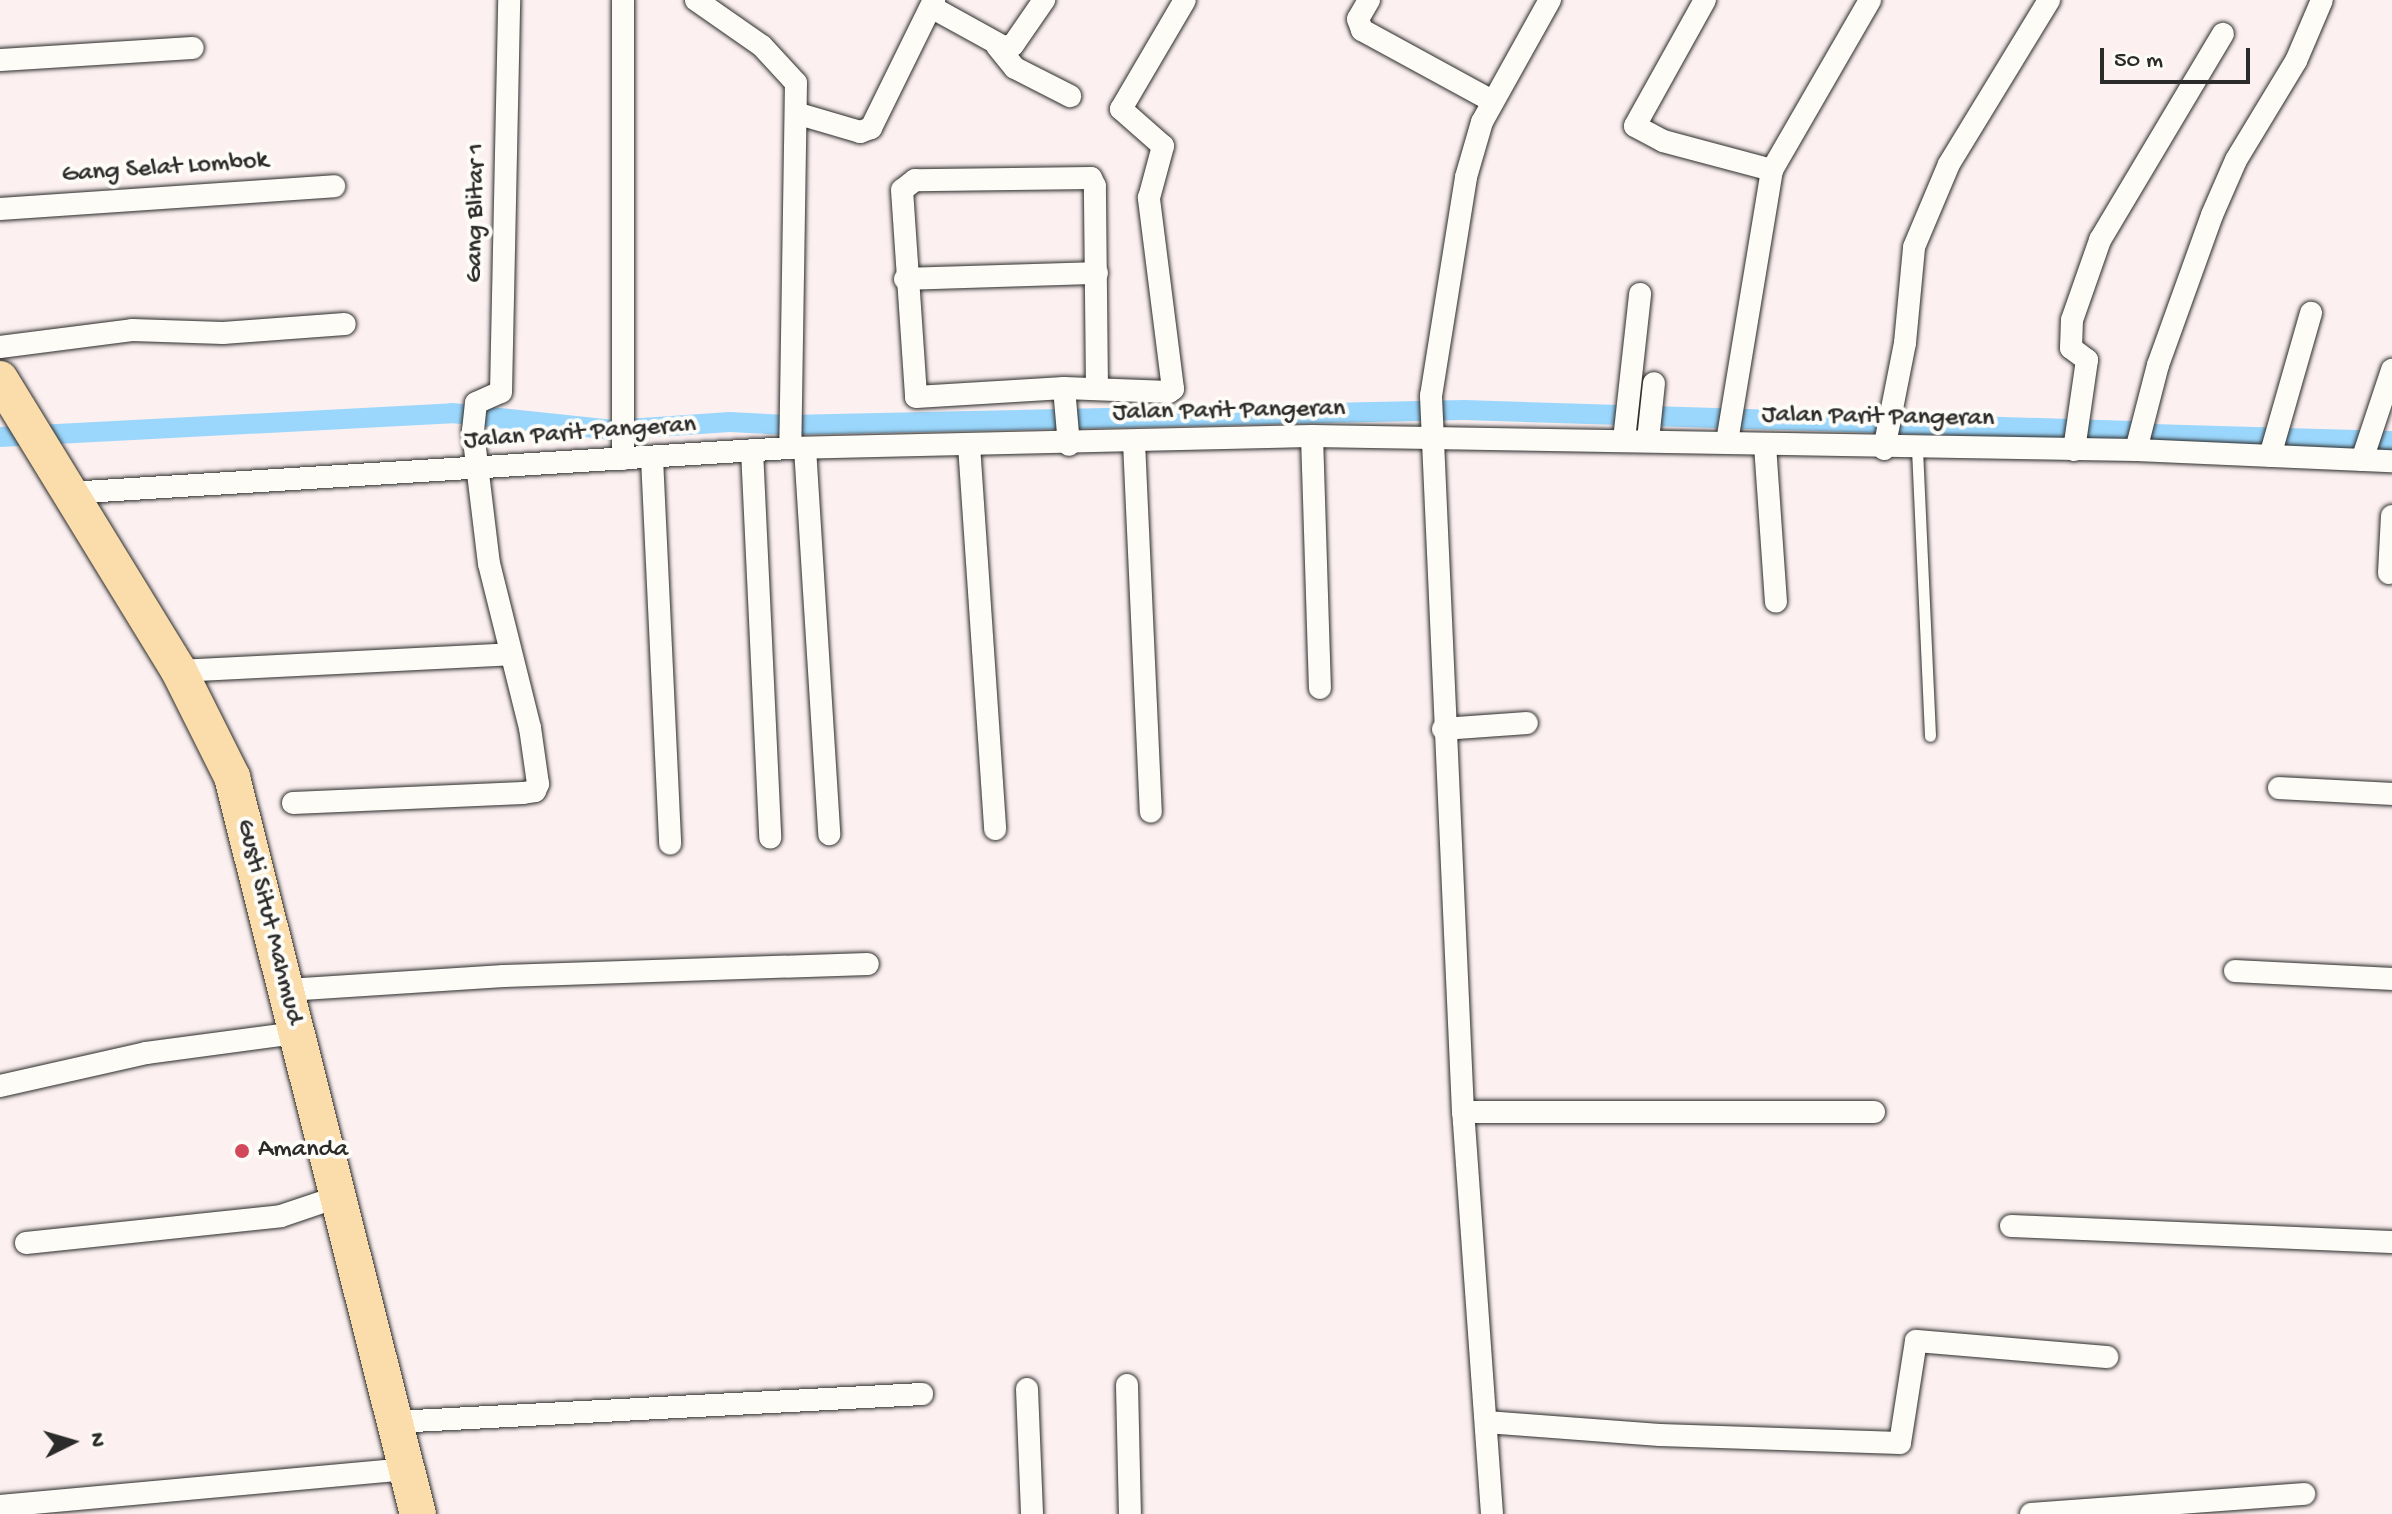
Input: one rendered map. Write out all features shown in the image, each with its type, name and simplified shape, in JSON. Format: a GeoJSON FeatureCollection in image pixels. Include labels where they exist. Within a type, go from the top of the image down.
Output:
{"type":"FeatureCollection","features":[{"type":"Feature","properties":{"kind":"highway","name":"Gusti Situt Mahmud"},"geometry":{"type":"LineString","coordinates":[[0,379],[179,671],[232,777],[418,1514]]}},
{"type":"Feature","properties":{"kind":"street","name":"Gang Blitar 1"},"geometry":{"type":"LineString","coordinates":[[478,469],[474,420],[501,392],[509,0]]}},
{"type":"Feature","properties":{"kind":"street"},"geometry":{"type":"LineString","coordinates":[[623,0],[623,452]]}},
{"type":"Feature","properties":{"kind":"street"},"geometry":{"type":"LineString","coordinates":[[696,0],[786,68],[796,83],[799,114],[787,413],[794,445],[829,834]]}},
{"type":"Feature","properties":{"kind":"street"},"geometry":{"type":"LineString","coordinates":[[997,46],[1013,45],[1044,0]]}},
{"type":"Feature","properties":{"kind":"street"},"geometry":{"type":"LineString","coordinates":[[1097,389],[1095,186],[1079,174],[907,183],[902,190],[913,392],[921,399],[1065,394],[1097,389],[1169,392],[1175,384],[1149,198],[1163,146],[1121,109],[1185,0]]}},
{"type":"Feature","properties":{"kind":"street"},"geometry":{"type":"LineString","coordinates":[[1492,1514],[1463,1112],[1443,729],[1431,396],[1466,177],[1492,101],[1550,0]]}},
{"type":"Feature","properties":{"kind":"street"},"geometry":{"type":"LineString","coordinates":[[1705,0],[1635,126],[1663,141],[1772,170]]}},
{"type":"Feature","properties":{"kind":"street"},"geometry":{"type":"LineString","coordinates":[[1728,436],[1772,170],[1870,0]]}},
{"type":"Feature","properties":{"kind":"street"},"geometry":{"type":"LineString","coordinates":[[1889,431],[1914,247],[1949,164],[2049,0]]}},
{"type":"Feature","properties":{"kind":"street"},"geometry":{"type":"LineString","coordinates":[[2136,450],[2158,365],[2212,215],[2236,160],[2296,61],[2322,0]]}},
{"type":"Feature","properties":{"kind":"street"},"geometry":{"type":"LineString","coordinates":[[1362,2],[1358,19],[1362,30],[1492,101]]}},
{"type":"Feature","properties":{"kind":"street"},"geometry":{"type":"LineString","coordinates":[[799,114],[860,132],[871,128],[934,4],[997,46],[1015,68],[1070,96]]}},
{"type":"Feature","properties":{"kind":"street"},"geometry":{"type":"LineString","coordinates":[[2074,450],[2087,360],[2071,348],[2072,320],[2100,240],[2223,34]]}},
{"type":"Feature","properties":{"kind":"street"},"geometry":{"type":"LineString","coordinates":[[0,60],[193,48]]}},
{"type":"Feature","properties":{"kind":"street","name":"Gang Selat Lombok"},"geometry":{"type":"LineString","coordinates":[[0,209],[334,186]]}},
{"type":"Feature","properties":{"kind":"street"},"geometry":{"type":"LineString","coordinates":[[905,279],[1097,273]]}},
{"type":"Feature","properties":{"kind":"street"},"geometry":{"type":"LineString","coordinates":[[1624,439],[1640,294]]}},
{"type":"Feature","properties":{"kind":"street"},"geometry":{"type":"LineString","coordinates":[[2270,456],[2311,313]]}},
{"type":"Feature","properties":{"kind":"street"},"geometry":{"type":"LineString","coordinates":[[0,347],[132,330],[223,333],[345,324]]}},
{"type":"Feature","properties":{"kind":"street"},"geometry":{"type":"LineString","coordinates":[[2364,454],[2392,370]]}},
{"type":"Feature","properties":{"kind":"street"},"geometry":{"type":"LineString","coordinates":[[1065,394],[1069,439]]}},
{"type":"Feature","properties":{"kind":"street","name":"Jalan Parit Pangeran"},"geometry":{"type":"LineString","coordinates":[[61,481],[478,469],[623,452],[652,458],[794,445],[969,445],[1069,439],[1134,442],[1431,433],[1624,439],[1651,414],[1765,445],[1889,431],[1917,449],[2136,450],[2270,456],[2364,454],[2392,461]]}},
{"type":"Feature","properties":{"kind":"street"},"geometry":{"type":"LineString","coordinates":[[1312,436],[1320,688]]}},
{"type":"Feature","properties":{"kind":"street"},"geometry":{"type":"LineString","coordinates":[[1134,442],[1151,812]]}},
{"type":"Feature","properties":{"kind":"street"},"geometry":{"type":"LineString","coordinates":[[969,445],[995,829]]}},
{"type":"Feature","properties":{"kind":"street"},"geometry":{"type":"LineString","coordinates":[[1765,445],[1776,602]]}},
{"type":"Feature","properties":{"kind":"street"},"geometry":{"type":"LineString","coordinates":[[752,450],[770,838]]}},
{"type":"Feature","properties":{"kind":"street"},"geometry":{"type":"LineString","coordinates":[[652,458],[670,844]]}},
{"type":"Feature","properties":{"kind":"street"},"geometry":{"type":"LineString","coordinates":[[293,803],[535,791],[538,770],[489,564],[478,469]]}},
{"type":"Feature","properties":{"kind":"street"},"geometry":{"type":"LineString","coordinates":[[2389,573],[2392,516]]}},
{"type":"Feature","properties":{"kind":"street"},"geometry":{"type":"LineString","coordinates":[[179,671],[510,654]]}},
{"type":"Feature","properties":{"kind":"street"},"geometry":{"type":"LineString","coordinates":[[1443,729],[1527,723]]}},
{"type":"Feature","properties":{"kind":"street"},"geometry":{"type":"LineString","coordinates":[[2279,788],[2392,794]]}},
{"type":"Feature","properties":{"kind":"street"},"geometry":{"type":"LineString","coordinates":[[287,990],[504,976],[868,964]]}},
{"type":"Feature","properties":{"kind":"street"},"geometry":{"type":"LineString","coordinates":[[2235,971],[2392,979]]}},
{"type":"Feature","properties":{"kind":"street"},"geometry":{"type":"LineString","coordinates":[[0,1086],[146,1053],[295,1033]]}},
{"type":"Feature","properties":{"kind":"street"},"geometry":{"type":"LineString","coordinates":[[1463,1112],[1874,1112]]}},
{"type":"Feature","properties":{"kind":"street"},"geometry":{"type":"LineString","coordinates":[[26,1243],[281,1216],[337,1197]]}},
{"type":"Feature","properties":{"kind":"street"},"geometry":{"type":"LineString","coordinates":[[2011,1226],[2392,1242]]}},
{"type":"Feature","properties":{"kind":"street"},"geometry":{"type":"LineString","coordinates":[[1486,1422],[1660,1435],[1900,1443],[1916,1341],[2107,1357]]}},
{"type":"Feature","properties":{"kind":"street"},"geometry":{"type":"LineString","coordinates":[[1127,1385],[1130,1514]]}},
{"type":"Feature","properties":{"kind":"street"},"geometry":{"type":"LineString","coordinates":[[1027,1389],[1032,1514]]}},
{"type":"Feature","properties":{"kind":"street"},"geometry":{"type":"LineString","coordinates":[[395,1422],[922,1394]]}},
{"type":"Feature","properties":{"kind":"street"},"geometry":{"type":"LineString","coordinates":[[0,1506],[407,1469]]}},
{"type":"Feature","properties":{"kind":"street"},"geometry":{"type":"LineString","coordinates":[[2031,1514],[2252,1508],[2304,1494]]}},
{"type":"Feature","properties":{"kind":"lane"},"geometry":{"type":"LineString","coordinates":[[1917,449],[1930,736]]}},
{"type":"Feature","properties":{"kind":"waterway"},"geometry":{"type":"LineString","coordinates":[[0,437],[452,413],[613,430],[730,422],[787,425],[1464,410],[2132,431]]}},
{"type":"Feature","properties":{"kind":"waterway"},"geometry":{"type":"LineString","coordinates":[[2152,434],[2392,441]]}},
{"type":"Feature","properties":{"kind":"place","name":"Amanda"},"geometry":{"type":"Point","coordinates":[242,1151]}}]}
